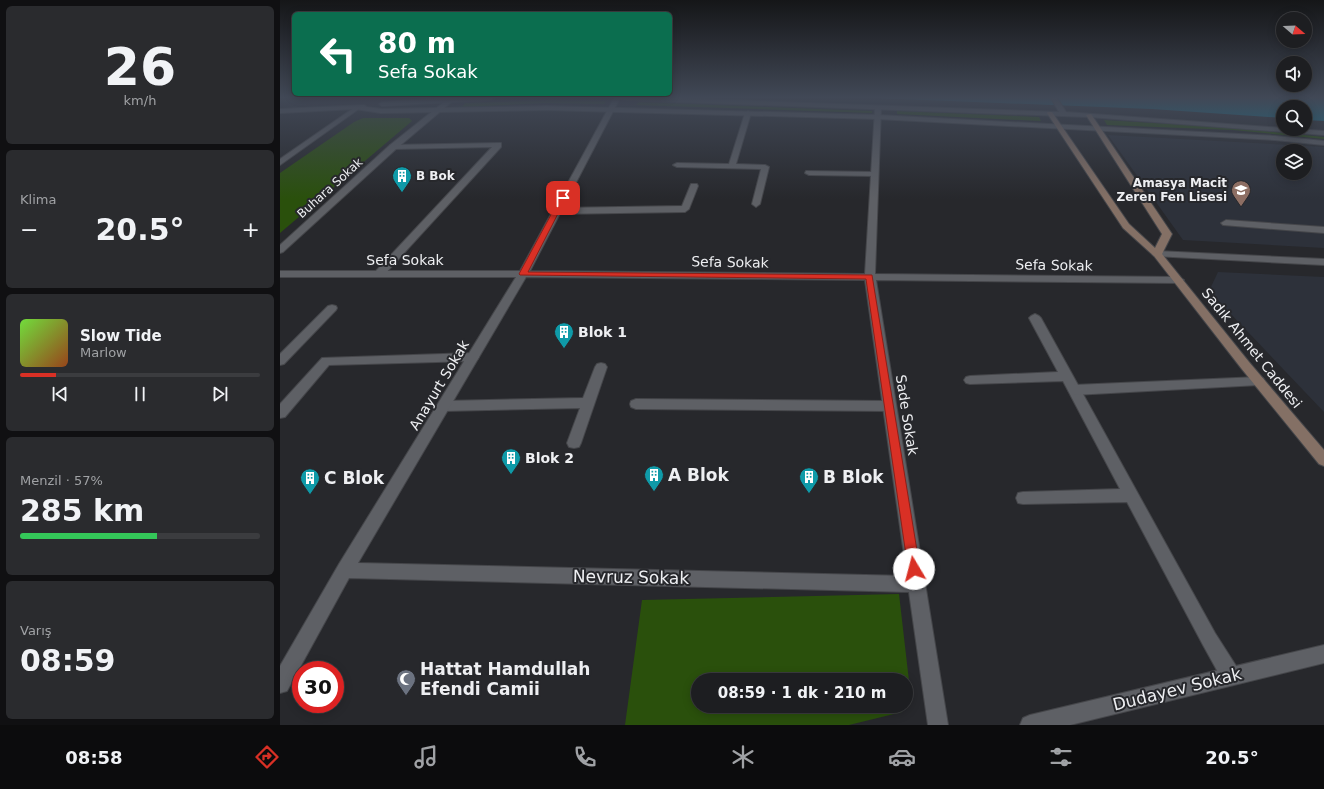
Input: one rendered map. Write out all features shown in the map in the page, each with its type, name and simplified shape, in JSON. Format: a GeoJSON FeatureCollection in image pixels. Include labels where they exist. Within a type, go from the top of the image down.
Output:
{"type":"FeatureCollection","features":[{"type":"Feature","properties":{"kind":"main road","name":"Sadık Ahmet Caddesi"},"geometry":{"type":"LineString","coordinates":[[1064,132],[1126,226],[1157,254],[1245,365],[1324,460]]}},
{"type":"Feature","properties":{"kind":"main road"},"geometry":{"type":"LineString","coordinates":[[1099,132],[1166,234],[1157,254]]}},
{"type":"Feature","properties":{"kind":"street"},"geometry":{"type":"LineString","coordinates":[[280,162],[323,132]]}},
{"type":"Feature","properties":{"kind":"street","name":"Buhara Sokak"},"geometry":{"type":"LineString","coordinates":[[280,250],[411,132]]}},
{"type":"Feature","properties":{"kind":"street","name":"Anayurt Sokak"},"geometry":{"type":"LineString","coordinates":[[280,684],[345,570],[523,274],[599,132]]}},
{"type":"Feature","properties":{"kind":"street"},"geometry":{"type":"LineString","coordinates":[[732,166],[742,132]]}},
{"type":"Feature","properties":{"kind":"street","name":"Sade Sokak"},"geometry":{"type":"LineString","coordinates":[[877,132],[870,277],[938,725]]}},
{"type":"Feature","properties":{"kind":"street"},"geometry":{"type":"LineString","coordinates":[[1138,132],[1274,138],[1324,143]]}},
{"type":"Feature","properties":{"kind":"street"},"geometry":{"type":"LineString","coordinates":[[1310,132],[1324,133]]}},
{"type":"Feature","properties":{"kind":"street"},"geometry":{"type":"LineString","coordinates":[[379,274],[498,145],[393,147]]}},
{"type":"Feature","properties":{"kind":"street"},"geometry":{"type":"LineString","coordinates":[[677,165],[765,167],[756,204]]}},
{"type":"Feature","properties":{"kind":"street"},"geometry":{"type":"LineString","coordinates":[[809,173],[874,174]]}},
{"type":"Feature","properties":{"kind":"street"},"geometry":{"type":"LineString","coordinates":[[557,211],[686,209],[694,186]]}},
{"type":"Feature","properties":{"kind":"street"},"geometry":{"type":"LineString","coordinates":[[1226,224],[1324,230]]}},
{"type":"Feature","properties":{"kind":"street"},"geometry":{"type":"LineString","coordinates":[[1157,254],[1324,262]]}},
{"type":"Feature","properties":{"kind":"street","name":"Sefa Sokak"},"geometry":{"type":"LineString","coordinates":[[280,274],[523,274],[1179,280]]}},
{"type":"Feature","properties":{"kind":"street"},"geometry":{"type":"LineString","coordinates":[[280,361],[332,308]]}},
{"type":"Feature","properties":{"kind":"street"},"geometry":{"type":"LineString","coordinates":[[1035,318],[1209,639],[1231,676]]}},
{"type":"Feature","properties":{"kind":"street"},"geometry":{"type":"LineString","coordinates":[[280,413],[326,361],[473,357]]}},
{"type":"Feature","properties":{"kind":"street"},"geometry":{"type":"LineString","coordinates":[[574,443],[601,367]]}},
{"type":"Feature","properties":{"kind":"street"},"geometry":{"type":"LineString","coordinates":[[970,380],[1071,383],[1259,382]]}},
{"type":"Feature","properties":{"kind":"street"},"geometry":{"type":"LineString","coordinates":[[444,406],[588,403]]}},
{"type":"Feature","properties":{"kind":"street"},"geometry":{"type":"LineString","coordinates":[[636,404],[890,406]]}},
{"type":"Feature","properties":{"kind":"street"},"geometry":{"type":"LineString","coordinates":[[1022,498],[1132,495]]}},
{"type":"Feature","properties":{"kind":"street","name":"Nevruz Sokak"},"geometry":{"type":"LineString","coordinates":[[345,570],[916,584]]}},
{"type":"Feature","properties":{"kind":"street","name":"Dudayev Sokak"},"geometry":{"type":"LineString","coordinates":[[1030,725],[1324,654]]}},
{"type":"Feature","properties":{"kind":"shaded area","name":"Amasya Macit Zeren Fen Lisesi"},"geometry":{"type":"Polygon","coordinates":[[[1108,135],[1276,144],[1276,180],[1312,180],[1312,146],[1324,147],[1324,248],[1183,240],[1108,135]]]}},
{"type":"Feature","properties":{"kind":"shaded area"},"geometry":{"type":"Polygon","coordinates":[[[1218,272],[1324,277],[1324,412],[1209,291],[1218,272]]]}},
{"type":"Feature","properties":{"kind":"green space"},"geometry":{"type":"Polygon","coordinates":[[[340,132],[399,132],[280,233],[280,173],[340,132]]]}},
{"type":"Feature","properties":{"kind":"green space"},"geometry":{"type":"Polygon","coordinates":[[[1252,132],[1276,132],[1276,134],[1252,132]]]}},
{"type":"Feature","properties":{"kind":"green space"},"geometry":{"type":"Polygon","coordinates":[[[1294,136],[1312,136],[1324,137],[1324,139],[1294,136]]]}},
{"type":"Feature","properties":{"kind":"green space"},"geometry":{"type":"Polygon","coordinates":[[[899,594],[908,673],[691,673],[691,713],[898,713],[849,725],[625,725],[642,600],[899,594]]]}},
{"type":"Feature","properties":{"kind":"place","name":"B Bok"},"geometry":{"type":"Point","coordinates":[402,193]}},
{"type":"Feature","properties":{"kind":"place","name":"Amasya Macit Zeren Fen Lisesi"},"geometry":{"type":"Point","coordinates":[1241,207]}},
{"type":"Feature","properties":{"kind":"place","name":"Blok 1"},"geometry":{"type":"Point","coordinates":[564,349]}},
{"type":"Feature","properties":{"kind":"place","name":"Blok 2"},"geometry":{"type":"Point","coordinates":[511,475]}},
{"type":"Feature","properties":{"kind":"place","name":"A Blok"},"geometry":{"type":"Point","coordinates":[654,492]}},
{"type":"Feature","properties":{"kind":"place","name":"B Blok"},"geometry":{"type":"Point","coordinates":[809,494]}},
{"type":"Feature","properties":{"kind":"place","name":"C Blok"},"geometry":{"type":"Point","coordinates":[310,495]}},
{"type":"Feature","properties":{"kind":"place","name":"Hattat Hamdullah Efendi Camii"},"geometry":{"type":"Point","coordinates":[406,696]}},
{"type":"Feature","properties":{"kind":"route"},"geometry":{"type":"LineString","coordinates":[[563,198],[523,274],[870,277],[914,569]]}}]}
